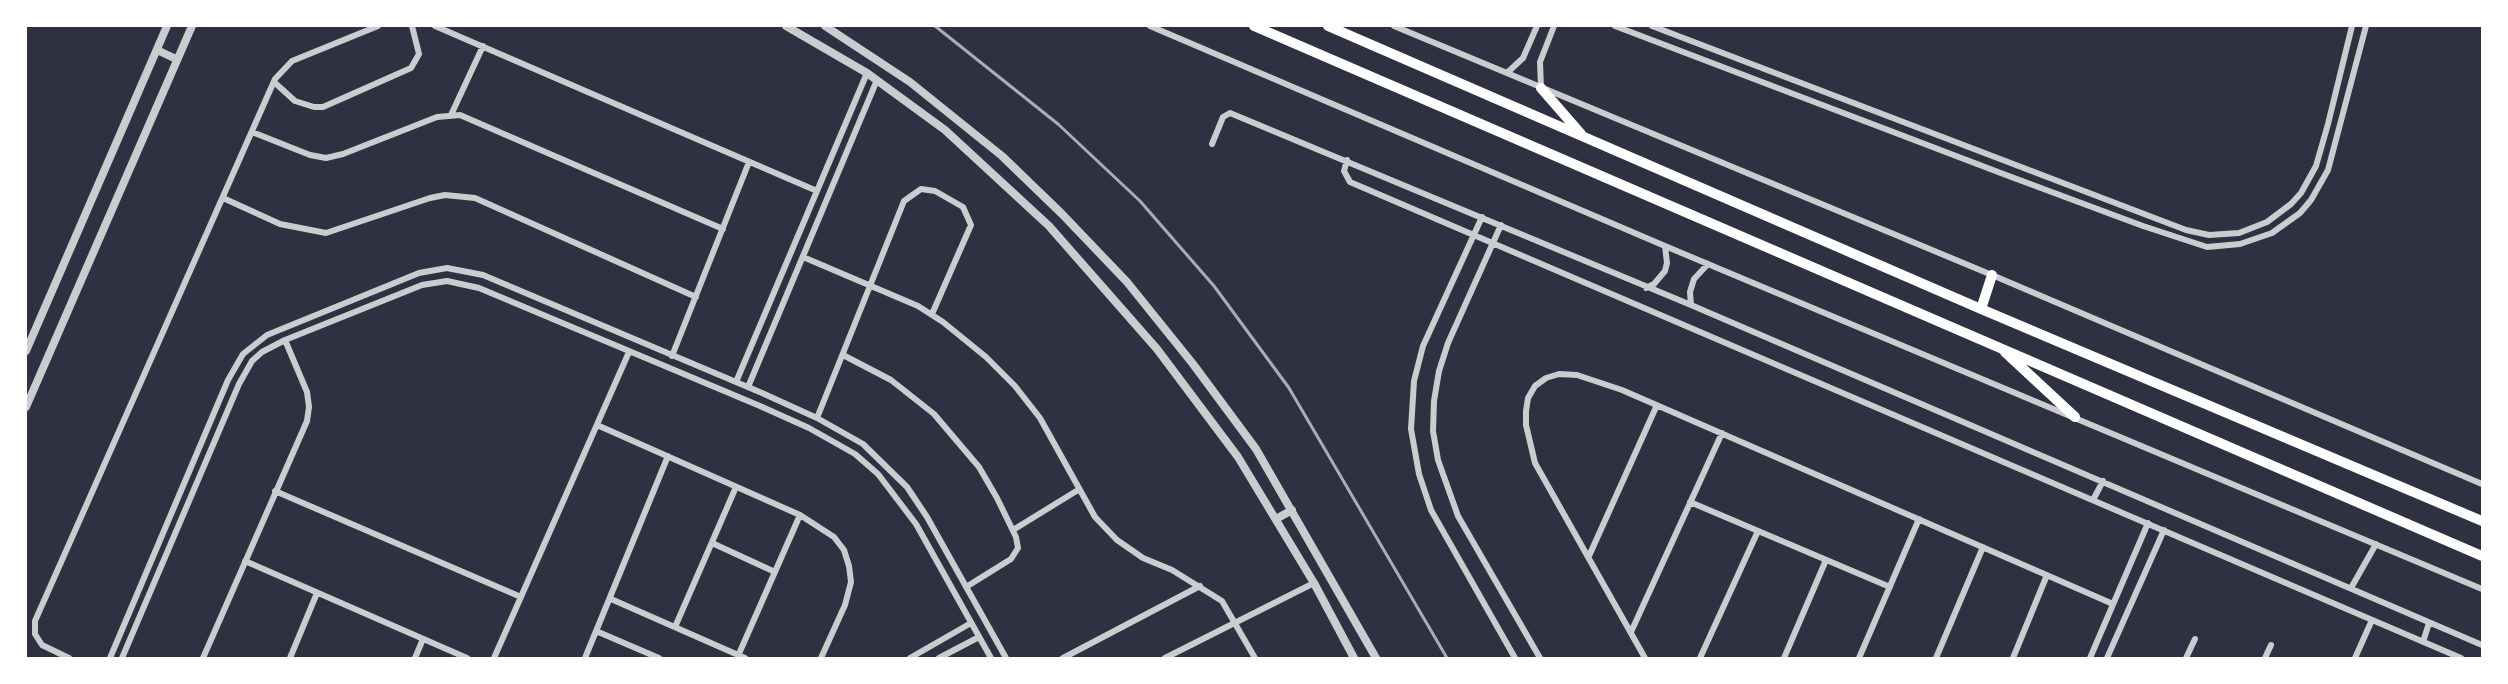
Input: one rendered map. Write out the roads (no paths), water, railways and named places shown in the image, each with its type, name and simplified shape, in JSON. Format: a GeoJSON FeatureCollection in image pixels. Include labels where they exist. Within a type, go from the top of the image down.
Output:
{"type":"FeatureCollection","features":[{"type":"Feature","properties":{"kind":"highway"},"geometry":{"type":"LineString","coordinates":[[1254,26],[2482,556]]}},
{"type":"Feature","properties":{"kind":"highway"},"geometry":{"type":"LineString","coordinates":[[1328,26],[1981,309],[2482,521]]}},
{"type":"Feature","properties":{"kind":"highway"},"geometry":{"type":"LineString","coordinates":[[1541,88],[1584,137]]}},
{"type":"Feature","properties":{"kind":"highway"},"geometry":{"type":"LineString","coordinates":[[1981,309],[1992,275]]}},
{"type":"Feature","properties":{"kind":"highway"},"geometry":{"type":"LineString","coordinates":[[1998,346],[2075,417]]}},
{"type":"Feature","properties":{"kind":"street"},"geometry":{"type":"LineString","coordinates":[[26,351],[167,26]]}},
{"type":"Feature","properties":{"kind":"street"},"geometry":{"type":"LineString","coordinates":[[26,407],[192,26]]}},
{"type":"Feature","properties":{"kind":"street"},"geometry":{"type":"LineString","coordinates":[[69,658],[42,645],[35,634],[35,621],[274,82],[279,72],[292,61],[378,26]]}},
{"type":"Feature","properties":{"kind":"street"},"geometry":{"type":"LineString","coordinates":[[274,82],[295,101],[314,107],[323,107],[411,68],[419,54],[412,26]]}},
{"type":"Feature","properties":{"kind":"street"},"geometry":{"type":"LineString","coordinates":[[435,26],[817,192]]}},
{"type":"Feature","properties":{"kind":"street"},"geometry":{"type":"LineString","coordinates":[[786,26],[867,73],[945,130],[1049,226],[1178,375],[1238,457],[1314,583],[1354,658]]}},
{"type":"Feature","properties":{"kind":"street"},"geometry":{"type":"LineString","coordinates":[[825,26],[873,56],[954,116],[1002,156],[1127,282],[1256,448],[1376,658]]}},
{"type":"Feature","properties":{"kind":"street"},"geometry":{"type":"LineString","coordinates":[[1150,26],[1665,246],[2482,589]]}},
{"type":"Feature","properties":{"kind":"street"},"geometry":{"type":"LineString","coordinates":[[1394,26],[1992,275],[2482,484]]}},
{"type":"Feature","properties":{"kind":"street"},"geometry":{"type":"LineString","coordinates":[[1507,73],[1524,58],[1537,26]]}},
{"type":"Feature","properties":{"kind":"street"},"geometry":{"type":"LineString","coordinates":[[1541,88],[1540,63],[1554,26]]}},
{"type":"Feature","properties":{"kind":"street"},"geometry":{"type":"LineString","coordinates":[[1616,26],[1922,143],[2207,247],[2240,244],[2272,233],[2300,213],[2311,200],[2328,170],[2366,26]]}},
{"type":"Feature","properties":{"kind":"street"},"geometry":{"type":"LineString","coordinates":[[1652,26],[2186,230],[2209,235],[2239,233],[2260,225],[2280,214],[2301,192],[2316,166],[2352,26]]}},
{"type":"Feature","properties":{"kind":"street"},"geometry":{"type":"LineString","coordinates":[[1685,52],[1689,40]]}},
{"type":"Feature","properties":{"kind":"street"},"geometry":{"type":"LineString","coordinates":[[451,115],[483,46]]}},
{"type":"Feature","properties":{"kind":"street"},"geometry":{"type":"LineString","coordinates":[[157,50],[176,59]]}},
{"type":"Feature","properties":{"kind":"street"},"geometry":{"type":"LineString","coordinates":[[1753,78],[1757,66]]}},
{"type":"Feature","properties":{"kind":"street"},"geometry":{"type":"LineString","coordinates":[[736,382],[867,73]]}},
{"type":"Feature","properties":{"kind":"street"},"geometry":{"type":"LineString","coordinates":[[748,387],[877,80]]}},
{"type":"Feature","properties":{"kind":"street"},"geometry":{"type":"LineString","coordinates":[[1212,144],[1223,117],[1230,113],[1482,216],[2482,645]]}},
{"type":"Feature","properties":{"kind":"street"},"geometry":{"type":"LineString","coordinates":[[252,132],[310,155],[327,158],[343,154],[437,117],[451,115],[470,118],[723,229]]}},
{"type":"Feature","properties":{"kind":"street"},"geometry":{"type":"LineString","coordinates":[[1922,143],[1927,132]]}},
{"type":"Feature","properties":{"kind":"street"},"geometry":{"type":"LineString","coordinates":[[1347,160],[1344,171],[1350,182],[2460,658]]}},
{"type":"Feature","properties":{"kind":"street"},"geometry":{"type":"LineString","coordinates":[[672,356],[749,162]]}},
{"type":"Feature","properties":{"kind":"street"},"geometry":{"type":"LineString","coordinates":[[817,418],[904,201],[909,195],[921,189],[935,191],[963,207],[971,225],[932,314]]}},
{"type":"Feature","properties":{"kind":"street"},"geometry":{"type":"LineString","coordinates":[[223,198],[280,224],[326,233],[430,198],[445,195],[475,198],[696,297]]}},
{"type":"Feature","properties":{"kind":"street"},"geometry":{"type":"LineString","coordinates":[[2100,209],[2104,198]]}},
{"type":"Feature","properties":{"kind":"street"},"geometry":{"type":"LineString","coordinates":[[1482,216],[1423,346],[1414,381],[1411,429],[1416,465],[1431,510],[1515,658]]}},
{"type":"Feature","properties":{"kind":"street"},"geometry":{"type":"LineString","coordinates":[[1501,225],[1448,343],[1438,371],[1434,401],[1434,431],[1438,460],[1458,516],[1540,658]]}},
{"type":"Feature","properties":{"kind":"street"},"geometry":{"type":"LineString","coordinates":[[2207,247],[2209,235]]}},
{"type":"Feature","properties":{"kind":"street"},"geometry":{"type":"LineString","coordinates":[[1646,288],[1654,284],[1665,271],[1667,255],[1665,246]]}},
{"type":"Feature","properties":{"kind":"street"},"geometry":{"type":"LineString","coordinates":[[803,257],[932,314],[986,357],[1015,386],[1050,436],[1095,517],[1117,540],[1143,558],[1200,586],[1221,601],[1255,658]]}},
{"type":"Feature","properties":{"kind":"street"},"geometry":{"type":"LineString","coordinates":[[1691,305],[1690,292],[1694,279],[1708,264]]}},
{"type":"Feature","properties":{"kind":"street"},"geometry":{"type":"LineString","coordinates":[[110,658],[234,366],[254,344],[267,335],[425,271],[459,269],[483,275],[748,387],[817,418],[863,444],[907,487],[927,517],[1006,658]]}},
{"type":"Feature","properties":{"kind":"street"},"geometry":{"type":"LineString","coordinates":[[122,658],[244,372],[252,361],[267,349],[285,340],[422,285],[447,280],[479,288],[773,412],[855,454],[878,474],[916,524],[991,658]]}},
{"type":"Feature","properties":{"kind":"street"},"geometry":{"type":"LineString","coordinates":[[373,292],[376,304]]}},
{"type":"Feature","properties":{"kind":"street"},"geometry":{"type":"LineString","coordinates":[[553,320],[558,307]]}},
{"type":"Feature","properties":{"kind":"street"},"geometry":{"type":"LineString","coordinates":[[203,658],[309,414],[307,392],[285,340]]}},
{"type":"Feature","properties":{"kind":"street"},"geometry":{"type":"LineString","coordinates":[[494,658],[628,352]]}},
{"type":"Feature","properties":{"kind":"street"},"geometry":{"type":"LineString","coordinates":[[843,355],[891,380],[934,414],[980,467],[1018,542],[1015,554],[966,587]]}},
{"type":"Feature","properties":{"kind":"street"},"geometry":{"type":"LineString","coordinates":[[1645,658],[1535,463],[1526,425],[1528,398],[1535,386],[1546,378],[1559,374],[1585,378],[1658,405],[2113,604]]}},
{"type":"Feature","properties":{"kind":"street"},"geometry":{"type":"LineString","coordinates":[[773,412],[778,400]]}},
{"type":"Feature","properties":{"kind":"street"},"geometry":{"type":"LineString","coordinates":[[217,405],[228,409]]}},
{"type":"Feature","properties":{"kind":"street"},"geometry":{"type":"LineString","coordinates":[[1589,556],[1658,405]]}},
{"type":"Feature","properties":{"kind":"street"},"geometry":{"type":"LineString","coordinates":[[597,425],[800,515],[834,537],[844,550],[851,582],[848,598],[821,658]]}},
{"type":"Feature","properties":{"kind":"street"},"geometry":{"type":"LineString","coordinates":[[1631,632],[1722,433]]}},
{"type":"Feature","properties":{"kind":"street"},"geometry":{"type":"LineString","coordinates":[[585,658],[668,456]]}},
{"type":"Feature","properties":{"kind":"street"},"geometry":{"type":"LineString","coordinates":[[2093,500],[2103,481]]}},
{"type":"Feature","properties":{"kind":"street"},"geometry":{"type":"LineString","coordinates":[[675,627],[736,487]]}},
{"type":"Feature","properties":{"kind":"street"},"geometry":{"type":"LineString","coordinates":[[1013,530],[1078,490]]}},
{"type":"Feature","properties":{"kind":"street"},"geometry":{"type":"LineString","coordinates":[[275,491],[521,597]]}},
{"type":"Feature","properties":{"kind":"street"},"geometry":{"type":"LineString","coordinates":[[1690,502],[1890,587]]}},
{"type":"Feature","properties":{"kind":"street"},"geometry":{"type":"LineString","coordinates":[[1276,519],[1292,510]]}},
{"type":"Feature","properties":{"kind":"street"},"geometry":{"type":"LineString","coordinates":[[611,598],[741,657],[800,515]]}},
{"type":"Feature","properties":{"kind":"street"},"geometry":{"type":"LineString","coordinates":[[1859,658],[1919,519]]}},
{"type":"Feature","properties":{"kind":"street"},"geometry":{"type":"LineString","coordinates":[[2090,658],[2148,523]]}},
{"type":"Feature","properties":{"kind":"street"},"geometry":{"type":"LineString","coordinates":[[2107,658],[2164,530]]}},
{"type":"Feature","properties":{"kind":"street"},"geometry":{"type":"LineString","coordinates":[[1700,658],[1758,531]]}},
{"type":"Feature","properties":{"kind":"street"},"geometry":{"type":"LineString","coordinates":[[712,543],[775,572]]}},
{"type":"Feature","properties":{"kind":"street"},"geometry":{"type":"LineString","coordinates":[[2351,588],[2376,544]]}},
{"type":"Feature","properties":{"kind":"street"},"geometry":{"type":"LineString","coordinates":[[1936,658],[1983,547]]}},
{"type":"Feature","properties":{"kind":"street"},"geometry":{"type":"LineString","coordinates":[[1784,658],[1826,560]]}},
{"type":"Feature","properties":{"kind":"street"},"geometry":{"type":"LineString","coordinates":[[245,561],[467,658]]}},
{"type":"Feature","properties":{"kind":"street"},"geometry":{"type":"LineString","coordinates":[[2013,658],[2047,575]]}},
{"type":"Feature","properties":{"kind":"street"},"geometry":{"type":"LineString","coordinates":[[142,582],[153,587]]}},
{"type":"Feature","properties":{"kind":"street"},"geometry":{"type":"LineString","coordinates":[[1166,658],[1314,583]]}},
{"type":"Feature","properties":{"kind":"street"},"geometry":{"type":"LineString","coordinates":[[1063,658],[1200,586]]}},
{"type":"Feature","properties":{"kind":"street"},"geometry":{"type":"LineString","coordinates":[[292,658],[317,593]]}},
{"type":"Feature","properties":{"kind":"street"},"geometry":{"type":"LineString","coordinates":[[2355,658],[2372,620]]}},
{"type":"Feature","properties":{"kind":"street"},"geometry":{"type":"LineString","coordinates":[[2423,642],[2429,622]]}},
{"type":"Feature","properties":{"kind":"street"},"geometry":{"type":"LineString","coordinates":[[910,658],[971,623]]}},
{"type":"Feature","properties":{"kind":"street"},"geometry":{"type":"LineString","coordinates":[[596,631],[659,658]]}},
{"type":"Feature","properties":{"kind":"street"},"geometry":{"type":"LineString","coordinates":[[939,658],[979,637]]}},
{"type":"Feature","properties":{"kind":"street"},"geometry":{"type":"LineString","coordinates":[[415,658],[423,639]]}},
{"type":"Feature","properties":{"kind":"street"},"geometry":{"type":"LineString","coordinates":[[2186,658],[2195,639]]}},
{"type":"Feature","properties":{"kind":"street"},"geometry":{"type":"LineString","coordinates":[[2265,658],[2271,645]]}},
{"type":"Feature","properties":{"kind":"railway"},"geometry":{"type":"LineString","coordinates":[[935,26],[1058,124],[1140,201],[1214,286],[1289,388],[1447,658]]}}]}
